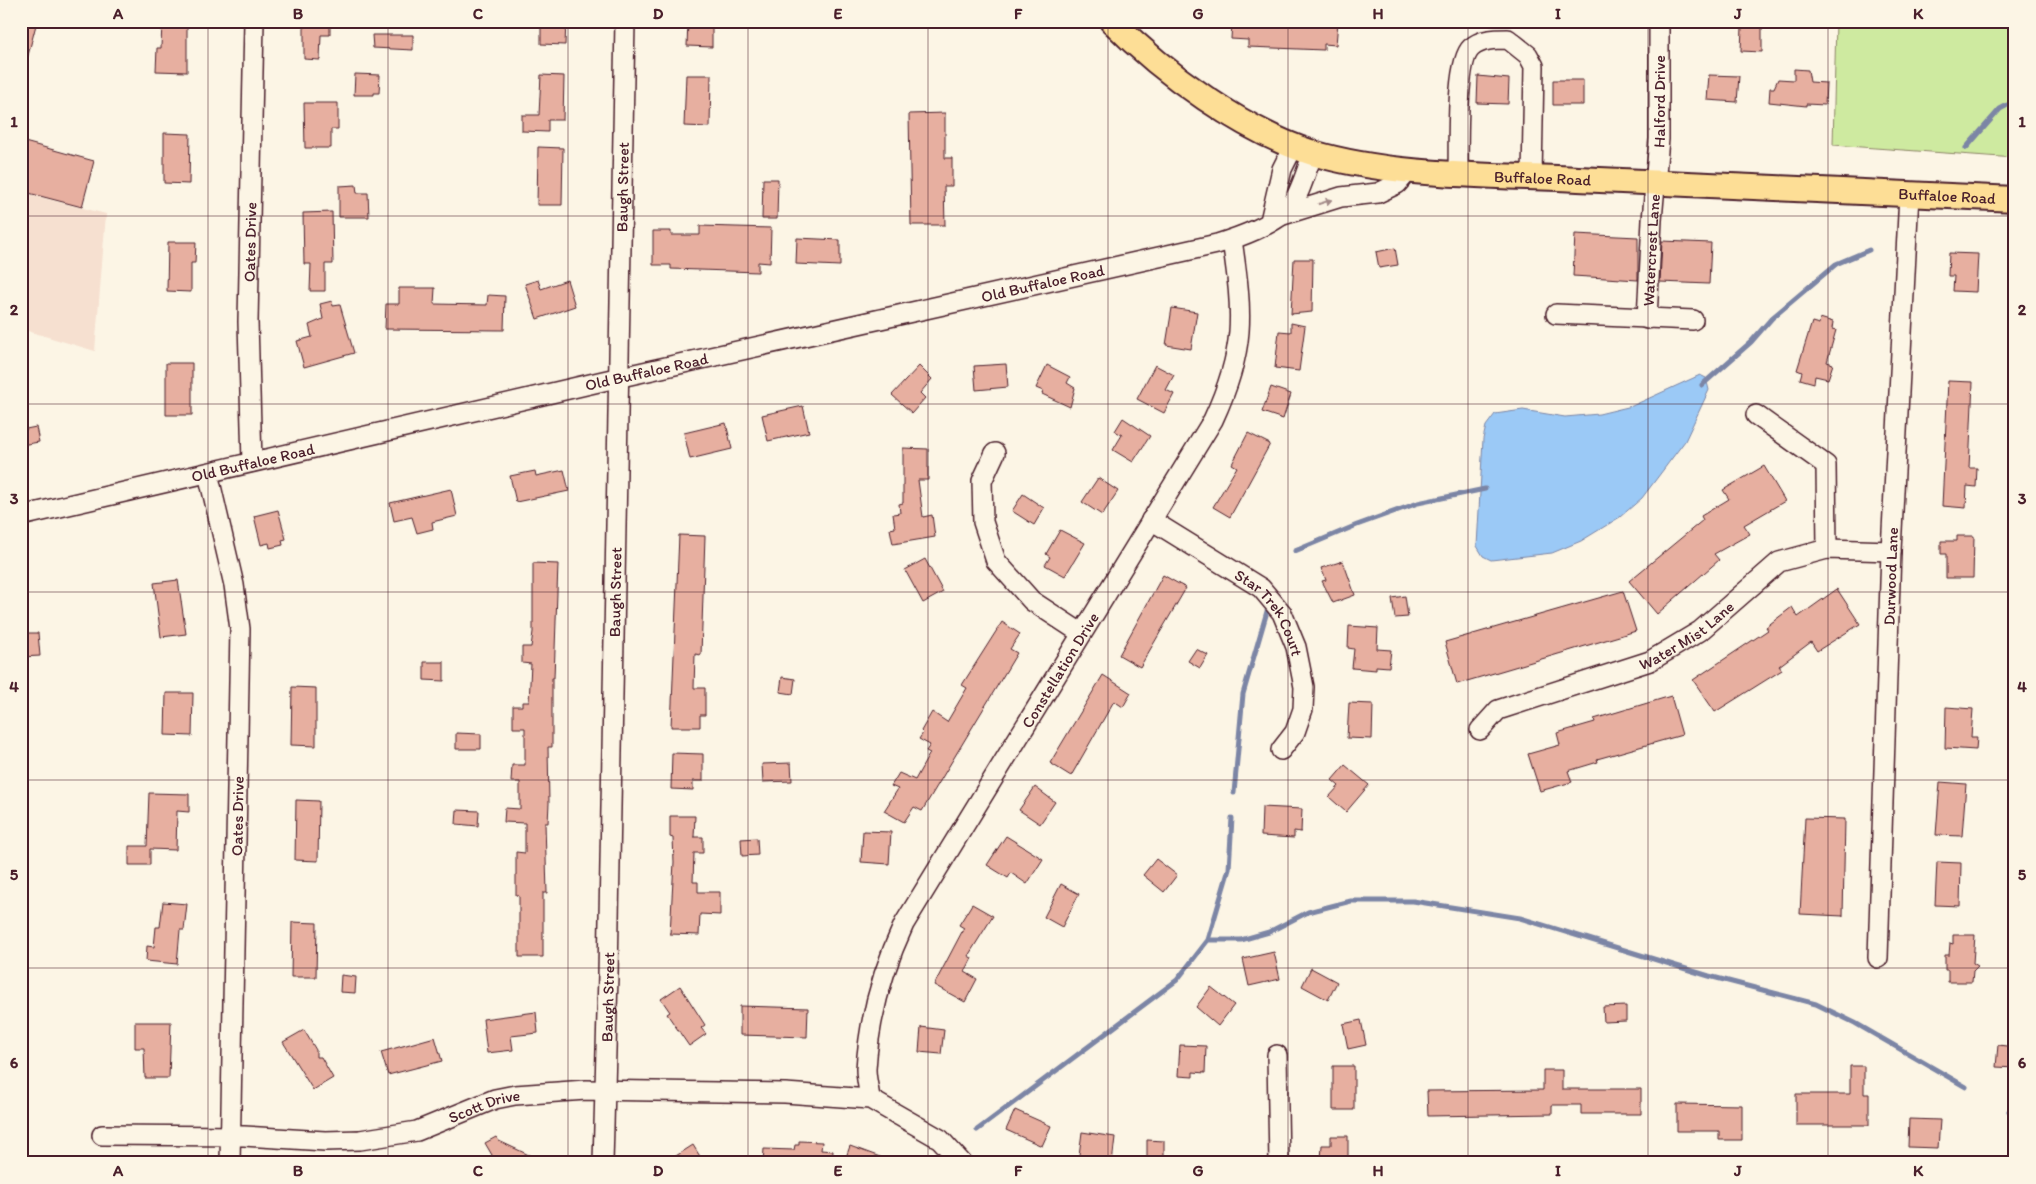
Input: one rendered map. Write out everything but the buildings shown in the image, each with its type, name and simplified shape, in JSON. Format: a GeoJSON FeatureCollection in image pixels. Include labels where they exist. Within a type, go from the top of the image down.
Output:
{"type":"FeatureCollection","features":[{"type":"Feature","properties":{"kind":"main road","name":"Buffaloe Road"},"geometry":{"type":"LineString","coordinates":[[1112,21],[1133,42],[1193,90],[1238,118],[1303,149],[1354,163],[1458,173],[2015,199]]}},
{"type":"Feature","properties":{"kind":"street","name":"Oates Drive"},"geometry":{"type":"LineString","coordinates":[[252,462],[248,322],[254,21]]}},
{"type":"Feature","properties":{"kind":"street","name":"Baugh Street"},"geometry":{"type":"LineString","coordinates":[[603,1163],[625,21]]}},
{"type":"Feature","properties":{"kind":"street","name":"Halford Drive"},"geometry":{"type":"LineString","coordinates":[[1656,182],[1660,139],[1659,21]]}},
{"type":"Feature","properties":{"kind":"street"},"geometry":{"type":"LineString","coordinates":[[1458,173],[1460,80],[1463,60],[1471,48],[1482,41],[1508,39],[1528,55],[1534,66],[1532,177]]}},
{"type":"Feature","properties":{"kind":"street"},"geometry":{"type":"LineString","coordinates":[[1274,219],[1282,169],[1303,149]]}},
{"type":"Feature","properties":{"kind":"street","name":"Old Buffaloe Road"},"geometry":{"type":"LineString","coordinates":[[21,516],[618,377],[1232,240],[1247,236],[1274,219],[1341,198],[1378,193],[1398,184],[1410,169]]}},
{"type":"Feature","properties":{"kind":"street","name":"Watercrest Lane"},"geometry":{"type":"LineString","coordinates":[[1647,319],[1656,182]]}},
{"type":"Feature","properties":{"kind":"street","name":"Durwood Lane"},"geometry":{"type":"LineString","coordinates":[[1878,958],[1891,551],[1909,194]]}},
{"type":"Feature","properties":{"kind":"street","name":"Constellation Drive"},"geometry":{"type":"LineString","coordinates":[[870,1099],[866,1070],[880,986],[891,953],[904,924],[1080,634],[1213,420],[1229,386],[1240,334],[1240,307],[1232,240]]}},
{"type":"Feature","properties":{"kind":"street"},"geometry":{"type":"LineString","coordinates":[[1556,314],[1693,320]]}},
{"type":"Feature","properties":{"kind":"street"},"geometry":{"type":"LineString","coordinates":[[1756,415],[1826,465],[1826,549]]}},
{"type":"Feature","properties":{"kind":"street"},"geometry":{"type":"LineString","coordinates":[[995,453],[982,481],[983,522],[996,561],[1032,601],[1080,634]]}},
{"type":"Feature","properties":{"kind":"street","name":"Oates Drive"},"geometry":{"type":"LineString","coordinates":[[208,473],[234,585],[240,629],[230,1163]]}},
{"type":"Feature","properties":{"kind":"street","name":"Star Trek Court"},"geometry":{"type":"LineString","coordinates":[[1151,520],[1261,588],[1282,614],[1296,647],[1304,687],[1303,709],[1295,732],[1281,750]]}},
{"type":"Feature","properties":{"kind":"street","name":"Water Mist Lane"},"geometry":{"type":"LineString","coordinates":[[1480,730],[1498,710],[1650,660],[1700,631],[1779,562],[1826,549],[1891,551]]}},
{"type":"Feature","properties":{"kind":"street"},"geometry":{"type":"LineString","coordinates":[[1277,1055],[1279,1163]]}},
{"type":"Feature","properties":{"kind":"street","name":"Scott Drive"},"geometry":{"type":"LineString","coordinates":[[102,1135],[230,1136],[324,1142],[387,1138],[417,1131],[495,1099],[547,1092],[785,1093],[870,1099]]}},
{"type":"Feature","properties":{"kind":"street"},"geometry":{"type":"LineString","coordinates":[[870,1099],[940,1140],[962,1163]]}},
{"type":"Feature","properties":{"kind":"shaded area"},"geometry":{"type":"Polygon","coordinates":[[[21,192],[106,214],[95,351],[21,329],[21,192]]]}},
{"type":"Feature","properties":{"kind":"green space"},"geometry":{"type":"Polygon","coordinates":[[[1836,21],[2015,21],[2015,158],[1833,145],[1836,21]]]}},
{"type":"Feature","properties":{"kind":"water"},"geometry":{"type":"Polygon","coordinates":[[[1700,375],[1706,378],[1709,390],[1685,441],[1642,498],[1620,517],[1581,541],[1552,553],[1491,560],[1483,556],[1477,546],[1483,439],[1486,426],[1495,414],[1523,410],[1565,417],[1599,414],[1632,406],[1700,375]]]}},
{"type":"Feature","properties":{"kind":"waterway"},"geometry":{"type":"LineString","coordinates":[[1966,148],[2000,109],[2015,101]]}},
{"type":"Feature","properties":{"kind":"waterway"},"geometry":{"type":"LineString","coordinates":[[1702,385],[1751,342],[1772,318],[1836,264],[1869,250]]}},
{"type":"Feature","properties":{"kind":"waterway"},"geometry":{"type":"LineString","coordinates":[[1295,551],[1357,525],[1418,503],[1485,489]]}},
{"type":"Feature","properties":{"kind":"waterway"},"geometry":{"type":"LineString","coordinates":[[1234,793],[1243,694],[1268,608]]}},
{"type":"Feature","properties":{"kind":"waterway"},"geometry":{"type":"LineString","coordinates":[[977,1130],[1177,980],[1208,940],[1229,869],[1232,818]]}},
{"type":"Feature","properties":{"kind":"waterway"},"geometry":{"type":"LineString","coordinates":[[1208,940],[1241,940],[1269,932],[1308,912],[1351,901],[1413,901],[1520,918],[1709,976],[1816,1004],[1855,1023],[1966,1087]]}},
{"type":"Feature","properties":{"kind":"waterway"},"geometry":{"type":"LineString","coordinates":[[2009,1111],[2015,1113]]}}]}
